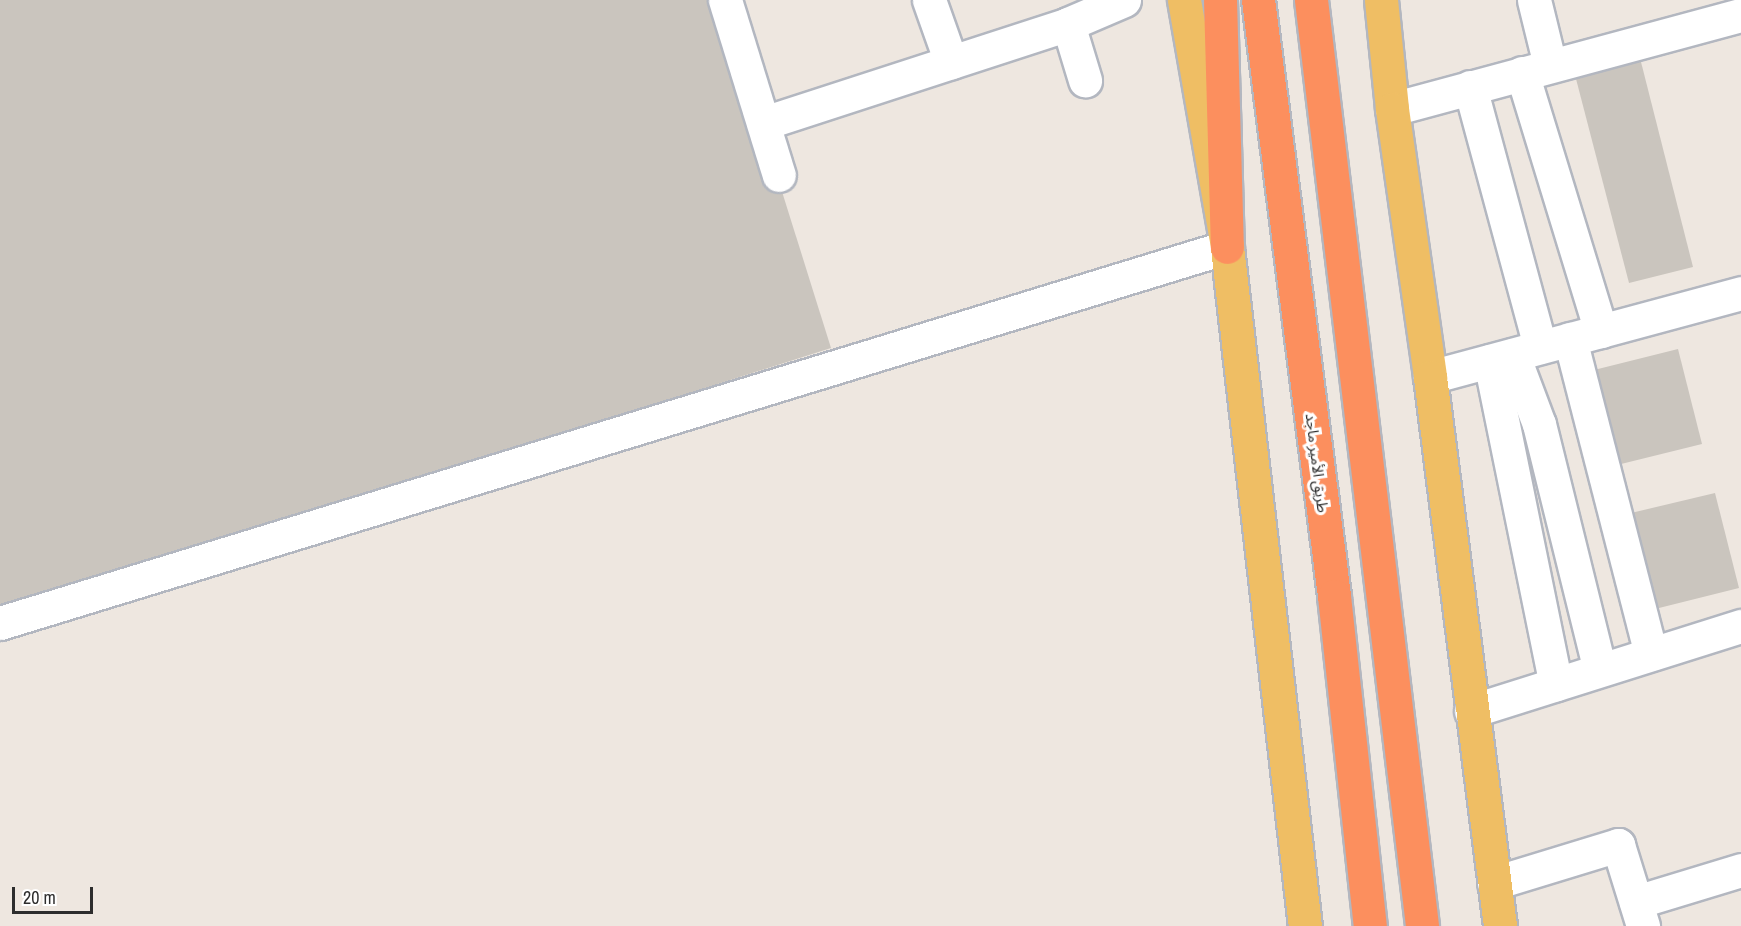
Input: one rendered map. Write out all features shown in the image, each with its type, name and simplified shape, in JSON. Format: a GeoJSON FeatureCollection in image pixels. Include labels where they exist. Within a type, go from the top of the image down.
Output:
{"type":"FeatureCollection","features":[{"type":"Feature","properties":{"kind":"highway"},"geometry":{"type":"LineString","coordinates":[[1220,0],[1227,247]]}},
{"type":"Feature","properties":{"kind":"highway","name":"طريق الأمير ماجد"},"geometry":{"type":"LineString","coordinates":[[1258,0],[1334,596],[1370,926]]}},
{"type":"Feature","properties":{"kind":"highway"},"geometry":{"type":"LineString","coordinates":[[1311,0],[1422,926]]}},
{"type":"Feature","properties":{"kind":"main road"},"geometry":{"type":"LineString","coordinates":[[1184,0],[1227,247],[1305,926]]}},
{"type":"Feature","properties":{"kind":"main road"},"geometry":{"type":"LineString","coordinates":[[1364,0],[1392,109]]}},
{"type":"Feature","properties":{"kind":"main road"},"geometry":{"type":"LineString","coordinates":[[1381,0],[1392,109],[1430,377],[1500,926]]}},
{"type":"Feature","properties":{"kind":"street"},"geometry":{"type":"LineString","coordinates":[[725,0],[779,176]]}},
{"type":"Feature","properties":{"kind":"street"},"geometry":{"type":"LineString","coordinates":[[929,0],[951,62]]}},
{"type":"Feature","properties":{"kind":"street"},"geometry":{"type":"LineString","coordinates":[[764,123],[1068,24],[1124,0]]}},
{"type":"Feature","properties":{"kind":"street"},"geometry":{"type":"LineString","coordinates":[[1534,0],[1536,69],[1601,331]]}},
{"type":"Feature","properties":{"kind":"street"},"geometry":{"type":"LineString","coordinates":[[1392,109],[1741,15]]}},
{"type":"Feature","properties":{"kind":"street"},"geometry":{"type":"LineString","coordinates":[[1068,24],[1085,80]]}},
{"type":"Feature","properties":{"kind":"street"},"geometry":{"type":"LineString","coordinates":[[1470,87],[1528,351],[1539,424],[1600,670]]}},
{"type":"Feature","properties":{"kind":"street"},"geometry":{"type":"LineString","coordinates":[[0,623],[1227,247]]}},
{"type":"Feature","properties":{"kind":"street"},"geometry":{"type":"LineString","coordinates":[[1430,377],[1741,293]]}},
{"type":"Feature","properties":{"kind":"street"},"geometry":{"type":"LineString","coordinates":[[1528,351],[1651,654]]}},
{"type":"Feature","properties":{"kind":"street"},"geometry":{"type":"LineString","coordinates":[[1528,351],[1556,684]]}},
{"type":"Feature","properties":{"kind":"street"},"geometry":{"type":"LineString","coordinates":[[1471,711],[1741,626]]}},
{"type":"Feature","properties":{"kind":"street"},"geometry":{"type":"LineString","coordinates":[[1494,883],[1618,845],[1639,914],[1741,870]]}},
{"type":"Feature","properties":{"kind":"building"},"geometry":{"type":"Polygon","coordinates":[[[0,0],[722,0],[831,348],[0,613],[0,0]]]}},
{"type":"Feature","properties":{"kind":"building"},"geometry":{"type":"Polygon","coordinates":[[[1640,58],[1693,267],[1629,283],[1575,75],[1640,58]]]}},
{"type":"Feature","properties":{"kind":"building"},"geometry":{"type":"Polygon","coordinates":[[[1678,349],[1702,444],[1617,465],[1594,370],[1678,349]]]}},
{"type":"Feature","properties":{"kind":"building"},"geometry":{"type":"Polygon","coordinates":[[[1715,493],[1739,588],[1655,609],[1631,513],[1715,493]]]}}]}
